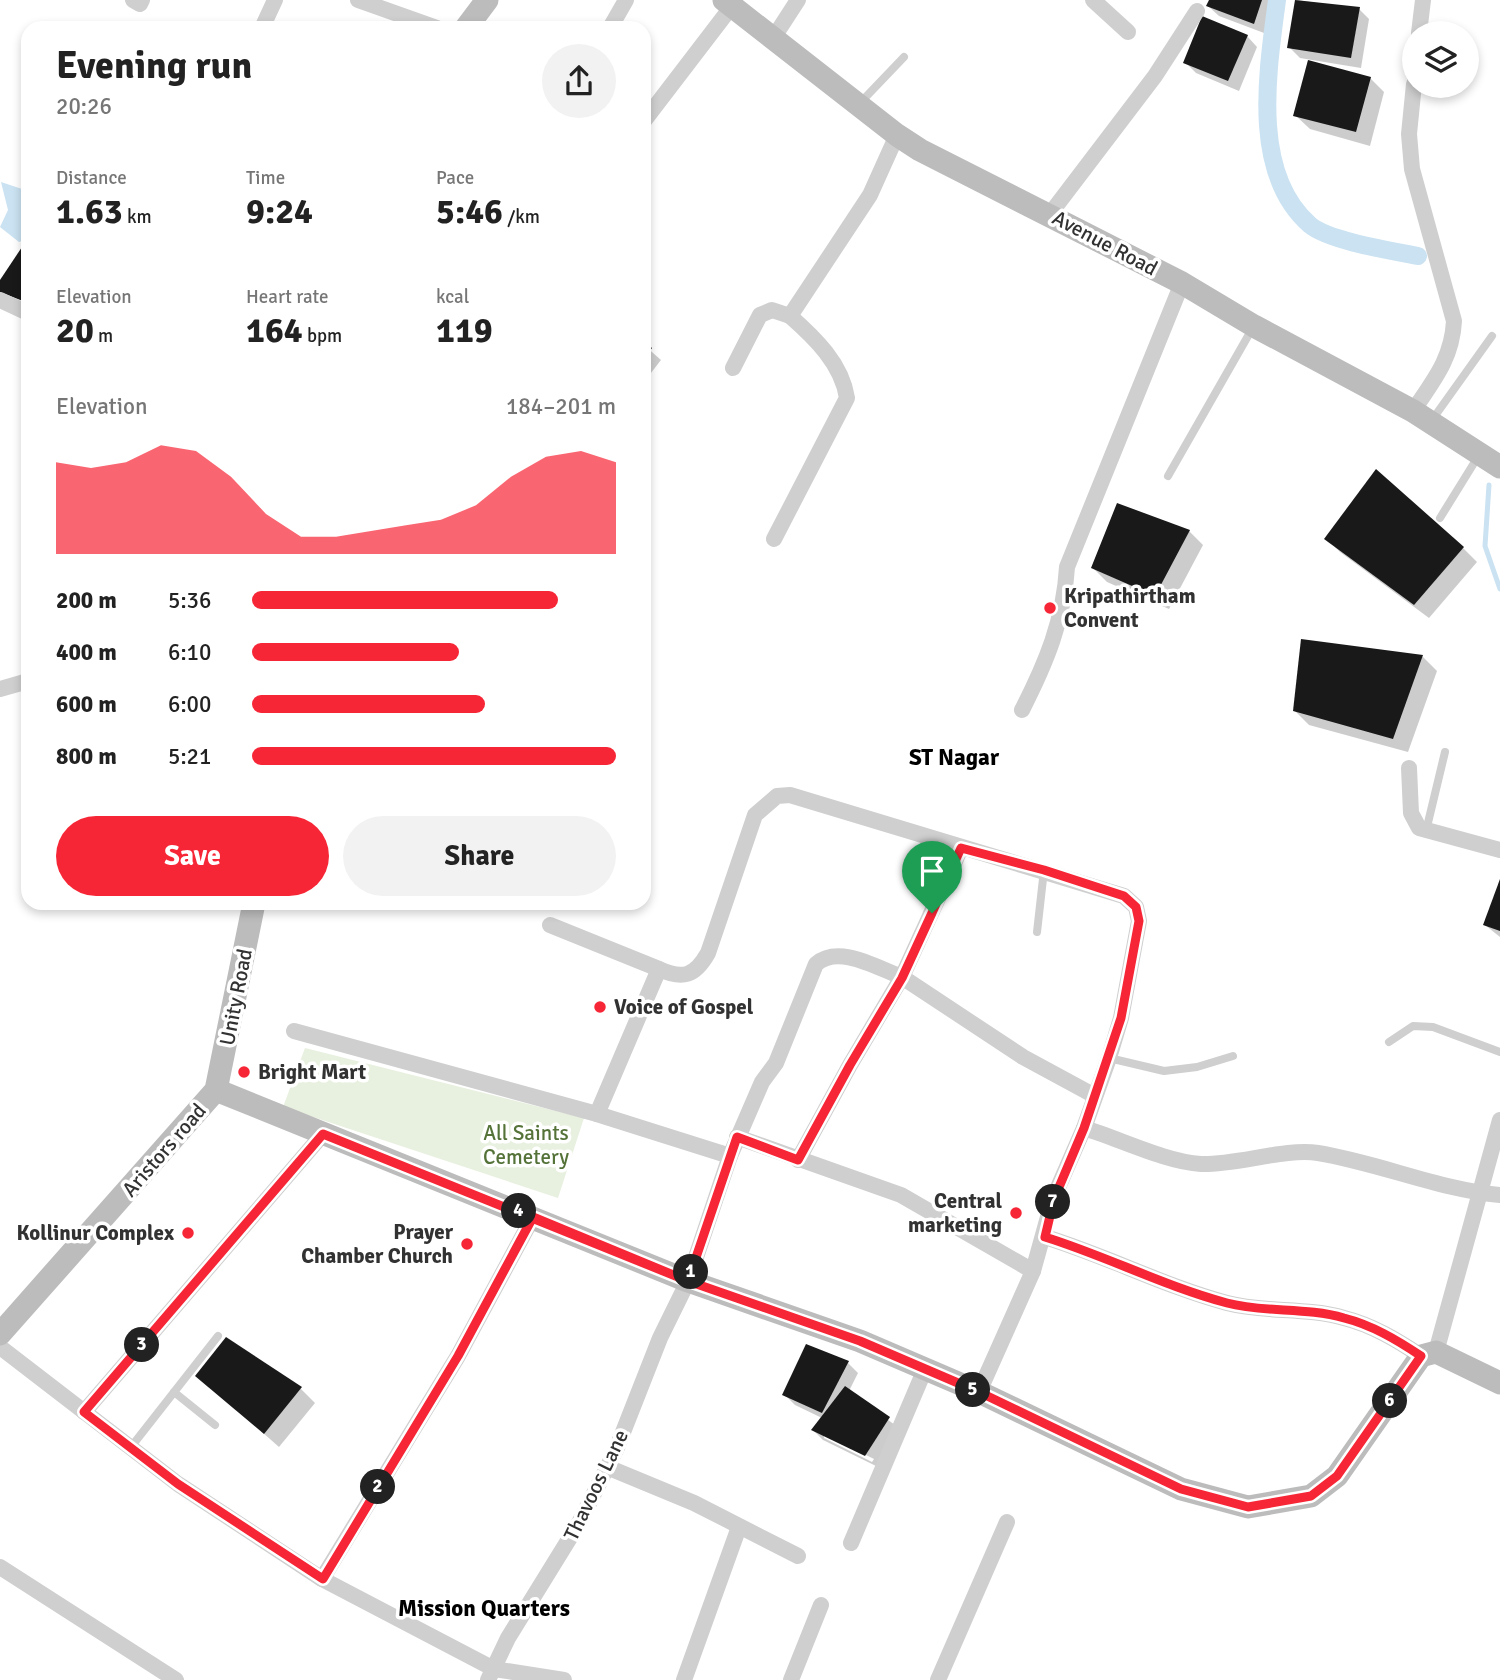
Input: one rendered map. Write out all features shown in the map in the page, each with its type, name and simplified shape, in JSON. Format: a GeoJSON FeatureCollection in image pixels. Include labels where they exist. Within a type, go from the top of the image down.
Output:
{"type":"FeatureCollection","features":[{"type":"Feature","properties":{"kind":"street"},"geometry":{"type":"LineString","coordinates":[[265,21],[275,0]]}},
{"type":"Feature","properties":{"kind":"street"},"geometry":{"type":"LineString","coordinates":[[358,0],[417,21]]}},
{"type":"Feature","properties":{"kind":"street"},"geometry":{"type":"LineString","coordinates":[[471,21],[487,0]]}},
{"type":"Feature","properties":{"kind":"street"},"geometry":{"type":"LineString","coordinates":[[614,21],[626,0]]}},
{"type":"Feature","properties":{"kind":"street"},"geometry":{"type":"LineString","coordinates":[[774,37],[798,0]]}},
{"type":"Feature","properties":{"kind":"street"},"geometry":{"type":"LineString","coordinates":[[1093,0],[1128,33]]}},
{"type":"Feature","properties":{"kind":"street"},"geometry":{"type":"LineString","coordinates":[[1420,21],[1423,0]]}},
{"type":"Feature","properties":{"kind":"street"},"geometry":{"type":"LineString","coordinates":[[651,111],[728,3]]}},
{"type":"Feature","properties":{"kind":"street","name":"Avenue Road"},"geometry":{"type":"LineString","coordinates":[[728,3],[897,135],[1182,283],[1254,326],[1422,417],[1500,467]]}},
{"type":"Feature","properties":{"kind":"street"},"geometry":{"type":"LineString","coordinates":[[1050,214],[1155,76],[1197,11]]}},
{"type":"Feature","properties":{"kind":"street"},"geometry":{"type":"LineString","coordinates":[[1413,98],[1409,134],[1412,169],[1418,201],[1454,321],[1453,343],[1422,417]]}},
{"type":"Feature","properties":{"kind":"street"},"geometry":{"type":"LineString","coordinates":[[790,316],[870,195],[897,135]]}},
{"type":"Feature","properties":{"kind":"street"},"geometry":{"type":"LineString","coordinates":[[1022,710],[1059,630],[1065,601],[1067,567],[1182,283]]}},
{"type":"Feature","properties":{"kind":"street"},"geometry":{"type":"LineString","coordinates":[[0,300],[21,310]]}},
{"type":"Feature","properties":{"kind":"street"},"geometry":{"type":"LineString","coordinates":[[733,368],[760,315],[772,310],[790,316],[812,336],[839,371],[847,398],[774,539]]}},
{"type":"Feature","properties":{"kind":"street"},"geometry":{"type":"LineString","coordinates":[[0,689],[21,683]]}},
{"type":"Feature","properties":{"kind":"street"},"geometry":{"type":"LineString","coordinates":[[1409,768],[1411,813],[1419,828],[1500,850]]}},
{"type":"Feature","properties":{"kind":"street"},"geometry":{"type":"LineString","coordinates":[[550,925],[673,975],[687,976],[699,968],[708,953],[755,815],[777,796],[790,795],[961,848],[1044,870],[1124,896],[1136,907],[1139,921],[1121,1018],[1084,1128],[1054,1199],[1033,1271],[979,1392]]}},
{"type":"Feature","properties":{"kind":"street"},"geometry":{"type":"LineString","coordinates":[[798,1160],[902,978],[961,848]]}},
{"type":"Feature","properties":{"kind":"street","name":"Unity Road"},"geometry":{"type":"LineString","coordinates":[[216,1090],[253,910]]}},
{"type":"Feature","properties":{"kind":"street","name":"Thavoos Lane"},"geometry":{"type":"LineString","coordinates":[[491,1675],[508,1638],[573,1534],[607,1467],[660,1338],[688,1281],[737,1137],[762,1083],[776,1063],[816,964],[825,956],[837,954],[902,978],[1023,1056],[1094,1096]]}},
{"type":"Feature","properties":{"kind":"street"},"geometry":{"type":"LineString","coordinates":[[597,1114],[659,969]]}},
{"type":"Feature","properties":{"kind":"street"},"geometry":{"type":"LineString","coordinates":[[294,1031],[597,1114],[730,1156]]}},
{"type":"Feature","properties":{"kind":"street"},"geometry":{"type":"LineString","coordinates":[[216,1090],[688,1281],[860,1341],[979,1392],[1181,1489],[1248,1507],[1311,1496],[1337,1476],[1428,1354],[1500,1120]]}},
{"type":"Feature","properties":{"kind":"street","name":"Aristors road"},"geometry":{"type":"LineString","coordinates":[[0,1334],[216,1090]]}},
{"type":"Feature","properties":{"kind":"street"},"geometry":{"type":"LineString","coordinates":[[1084,1128],[1174,1161],[1202,1164],[1314,1153],[1373,1163],[1478,1193],[1500,1195]]}},
{"type":"Feature","properties":{"kind":"street"},"geometry":{"type":"LineString","coordinates":[[84,1412],[323,1134]]}},
{"type":"Feature","properties":{"kind":"street"},"geometry":{"type":"LineString","coordinates":[[737,1137],[901,1195],[1033,1271]]}},
{"type":"Feature","properties":{"kind":"street"},"geometry":{"type":"LineString","coordinates":[[323,1579],[458,1356],[533,1217]]}},
{"type":"Feature","properties":{"kind":"street"},"geometry":{"type":"LineString","coordinates":[[1045,1237],[1088,1250],[1180,1289],[1229,1304],[1344,1317],[1500,1382]]}},
{"type":"Feature","properties":{"kind":"street"},"geometry":{"type":"LineString","coordinates":[[0,1347],[178,1484],[323,1579],[491,1675],[564,1680]]}},
{"type":"Feature","properties":{"kind":"street"},"geometry":{"type":"LineString","coordinates":[[851,1543],[925,1369]]}},
{"type":"Feature","properties":{"kind":"street"},"geometry":{"type":"LineString","coordinates":[[607,1467],[694,1503],[798,1556]]}},
{"type":"Feature","properties":{"kind":"street"},"geometry":{"type":"LineString","coordinates":[[938,1680],[1007,1521]]}},
{"type":"Feature","properties":{"kind":"street"},"geometry":{"type":"LineString","coordinates":[[684,1680],[740,1527]]}},
{"type":"Feature","properties":{"kind":"street"},"geometry":{"type":"LineString","coordinates":[[0,1567],[176,1680]]}},
{"type":"Feature","properties":{"kind":"street"},"geometry":{"type":"LineString","coordinates":[[791,1680],[821,1605]]}},
{"type":"Feature","properties":{"kind":"lane"},"geometry":{"type":"LineString","coordinates":[[859,103],[904,57]]}},
{"type":"Feature","properties":{"kind":"lane"},"geometry":{"type":"LineString","coordinates":[[1168,476],[1254,326]]}},
{"type":"Feature","properties":{"kind":"lane"},"geometry":{"type":"LineString","coordinates":[[1422,417],[1492,336]]}},
{"type":"Feature","properties":{"kind":"lane"},"geometry":{"type":"LineString","coordinates":[[1440,518],[1480,454]]}},
{"type":"Feature","properties":{"kind":"lane"},"geometry":{"type":"LineString","coordinates":[[1426,831],[1445,752]]}},
{"type":"Feature","properties":{"kind":"lane"},"geometry":{"type":"LineString","coordinates":[[1037,932],[1044,870]]}},
{"type":"Feature","properties":{"kind":"lane"},"geometry":{"type":"LineString","coordinates":[[1390,1042],[1413,1026],[1433,1027],[1500,1052]]}},
{"type":"Feature","properties":{"kind":"lane"},"geometry":{"type":"LineString","coordinates":[[1108,1058],[1164,1071],[1197,1067],[1233,1056]]}},
{"type":"Feature","properties":{"kind":"lane"},"geometry":{"type":"LineString","coordinates":[[131,1447],[218,1336]]}},
{"type":"Feature","properties":{"kind":"lane"},"geometry":{"type":"LineString","coordinates":[[174,1392],[215,1426]]}},
{"type":"Feature","properties":{"kind":"green space","name":"All Saints Cemetery"},"geometry":{"type":"Polygon","coordinates":[[[305,1048],[584,1118],[558,1198],[283,1107],[305,1048]]]}},
{"type":"Feature","properties":{"kind":"water"},"geometry":{"type":"Polygon","coordinates":[[[1,182],[21,189],[21,241],[0,227],[8,210],[1,182]]]}},
{"type":"Feature","properties":{"kind":"building"},"geometry":{"type":"Polygon","coordinates":[[[1209,0],[1262,0],[1254,24],[1206,6],[1209,0]]]}},
{"type":"Feature","properties":{"kind":"building"},"geometry":{"type":"Polygon","coordinates":[[[1295,0],[1360,7],[1351,58],[1287,48],[1295,0]]]}},
{"type":"Feature","properties":{"kind":"building"},"geometry":{"type":"Polygon","coordinates":[[[1202,16],[1248,35],[1228,81],[1183,63],[1202,16]]]}},
{"type":"Feature","properties":{"kind":"building"},"geometry":{"type":"Polygon","coordinates":[[[1308,60],[1371,77],[1356,132],[1293,116],[1308,60]]]}},
{"type":"Feature","properties":{"kind":"building"},"geometry":{"type":"Polygon","coordinates":[[[21,248],[21,300],[0,292],[0,280],[21,248]]]}},
{"type":"Feature","properties":{"kind":"building"},"geometry":{"type":"Polygon","coordinates":[[[1376,469],[1464,547],[1414,605],[1324,539],[1376,469]]]}},
{"type":"Feature","properties":{"kind":"building"},"geometry":{"type":"Polygon","coordinates":[[[1117,503],[1190,530],[1155,596],[1091,568],[1117,503]]]}},
{"type":"Feature","properties":{"kind":"building"},"geometry":{"type":"Polygon","coordinates":[[[1301,639],[1423,655],[1393,739],[1293,711],[1301,639]]]}},
{"type":"Feature","properties":{"kind":"building"},"geometry":{"type":"Polygon","coordinates":[[[1500,879],[1500,931],[1483,925],[1500,879]]]}},
{"type":"Feature","properties":{"kind":"building"},"geometry":{"type":"Polygon","coordinates":[[[226,1337],[302,1387],[264,1434],[195,1376],[226,1337]]]}},
{"type":"Feature","properties":{"kind":"building"},"geometry":{"type":"Polygon","coordinates":[[[806,1344],[849,1361],[822,1413],[782,1395],[806,1344]]]}},
{"type":"Feature","properties":{"kind":"building"},"geometry":{"type":"Polygon","coordinates":[[[845,1386],[890,1417],[865,1456],[811,1430],[845,1386]]]}},
{"type":"Feature","properties":{"kind":"waterway"},"geometry":{"type":"LineString","coordinates":[[1277,0],[1270,57],[1268,119],[1278,178],[1291,203],[1310,225],[1319,231],[1362,245],[1418,256]]}},
{"type":"Feature","properties":{"kind":"waterway"},"geometry":{"type":"LineString","coordinates":[[1489,485],[1485,546],[1500,589]]}},
{"type":"Feature","properties":{"kind":"place","name":"Kripathirtham Convent"},"geometry":{"type":"Point","coordinates":[1050,608]}},
{"type":"Feature","properties":{"kind":"place","name":"Voice of Gospel"},"geometry":{"type":"Point","coordinates":[600,1007]}},
{"type":"Feature","properties":{"kind":"place","name":"Bright Mart"},"geometry":{"type":"Point","coordinates":[244,1072]}},
{"type":"Feature","properties":{"kind":"place","name":"Central marketing"},"geometry":{"type":"Point","coordinates":[1016,1213]}},
{"type":"Feature","properties":{"kind":"place","name":"Kollinur Complex"},"geometry":{"type":"Point","coordinates":[188,1233]}},
{"type":"Feature","properties":{"kind":"place","name":"Prayer Chamber Church"},"geometry":{"type":"Point","coordinates":[467,1244]}},
{"type":"Feature","properties":{"kind":"district","name":"ST Nagar"},"geometry":{"type":"Point","coordinates":[954,757]}},
{"type":"Feature","properties":{"kind":"district","name":"Mission Quarters"},"geometry":{"type":"Point","coordinates":[484,1608]}},
{"type":"Feature","properties":{"kind":"route"},"geometry":{"type":"LineString","coordinates":[[932,913],[902,978],[798,1160],[737,1137],[688,1281],[533,1217],[458,1356],[323,1579],[178,1484],[84,1412],[323,1134],[491,1200],[533,1217],[610,1249],[688,1281],[860,1341],[979,1392],[1181,1489],[1248,1507],[1311,1496],[1337,1476],[1364,1442],[1411,1367],[1421,1356],[1394,1338],[1344,1317],[1229,1304],[1180,1289],[1088,1250],[1045,1237],[1054,1199],[1084,1128],[1121,1018],[1139,921],[1136,907],[1124,896],[1044,870],[961,848],[932,913]]}}]}
